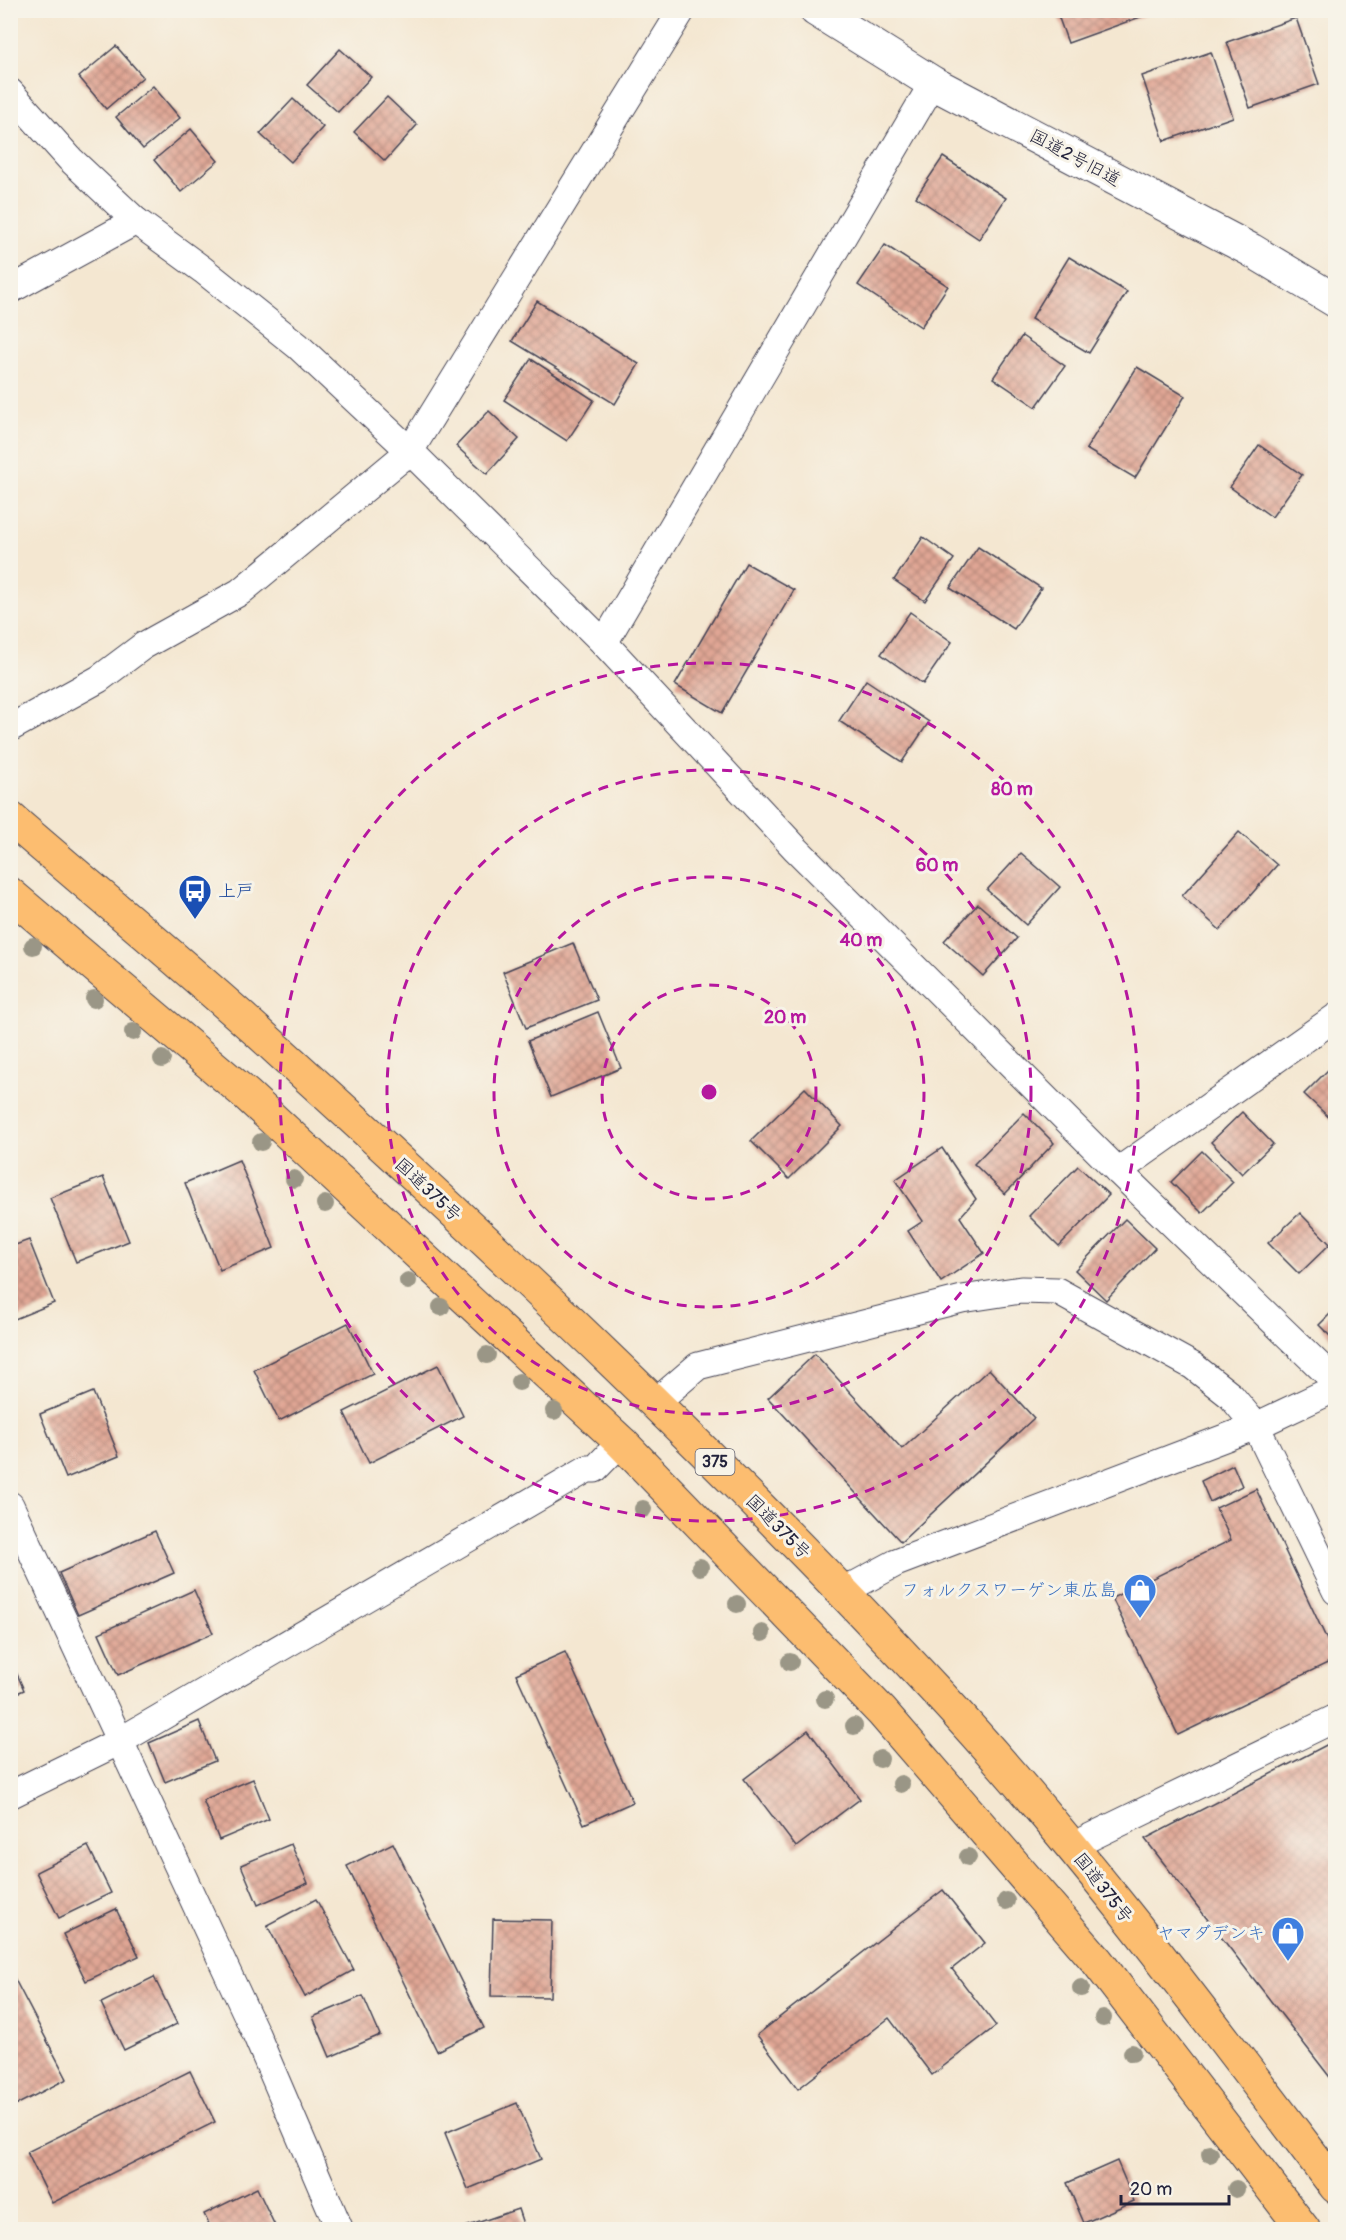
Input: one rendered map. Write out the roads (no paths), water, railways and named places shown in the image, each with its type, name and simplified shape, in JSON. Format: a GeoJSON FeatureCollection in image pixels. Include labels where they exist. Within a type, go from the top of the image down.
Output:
{"type":"FeatureCollection","features":[{"type":"Feature","properties":{"kind":"highway","name":"国道375号"},"geometry":{"type":"LineString","coordinates":[[10,818],[276,1048],[656,1402],[842,1592],[942,1697],[1070,1847],[1335,2187]]}},
{"type":"Feature","properties":{"kind":"highway"},"geometry":{"type":"LineString","coordinates":[[10,894],[247,1095],[621,1442],[882,1712],[1097,1961],[1304,2229]]}},
{"type":"Feature","properties":{"kind":"street"},"geometry":{"type":"LineString","coordinates":[[10,728],[99,679],[144,646],[240,592],[410,451],[682,10]]}},
{"type":"Feature","properties":{"kind":"street","name":"国道2号旧道"},"geometry":{"type":"LineString","coordinates":[[816,10],[933,83],[1251,249],[1335,301]]}},
{"type":"Feature","properties":{"kind":"street"},"geometry":{"type":"LineString","coordinates":[[604,643],[933,83]]}},
{"type":"Feature","properties":{"kind":"street"},"geometry":{"type":"LineString","coordinates":[[10,92],[70,159],[136,222],[203,270],[298,346],[410,451],[604,643],[796,849],[1118,1171],[1335,1382]]}},
{"type":"Feature","properties":{"kind":"street"},"geometry":{"type":"LineString","coordinates":[[10,290],[136,222]]}},
{"type":"Feature","properties":{"kind":"street"},"geometry":{"type":"LineString","coordinates":[[1118,1171],[1335,1017]]}},
{"type":"Feature","properties":{"kind":"street"},"geometry":{"type":"LineString","coordinates":[[656,1402],[698,1366],[962,1299],[1021,1290],[1057,1291],[1193,1366],[1231,1396],[1256,1426],[1335,1591]]}},
{"type":"Feature","properties":{"kind":"street"},"geometry":{"type":"LineString","coordinates":[[842,1592],[896,1563],[1256,1426],[1335,1388]]}},
{"type":"Feature","properties":{"kind":"street"},"geometry":{"type":"LineString","coordinates":[[10,1795],[120,1742],[587,1469],[595,1469],[621,1442]]}},
{"type":"Feature","properties":{"kind":"street"},"geometry":{"type":"LineString","coordinates":[[10,1505],[256,2034],[340,2229]]}},
{"type":"Feature","properties":{"kind":"street"},"geometry":{"type":"LineString","coordinates":[[1070,1847],[1335,1718]]}},
{"type":"Feature","properties":{"kind":"place","name":"上戸"},"geometry":{"type":"Point","coordinates":[195,920]}},
{"type":"Feature","properties":{"kind":"place","name":"フォルクスワーゲン東広島"},"geometry":{"type":"Point","coordinates":[1140,1619]}},
{"type":"Feature","properties":{"kind":"place","name":"ヤマダデンキ"},"geometry":{"type":"Point","coordinates":[1288,1962]}}]}
